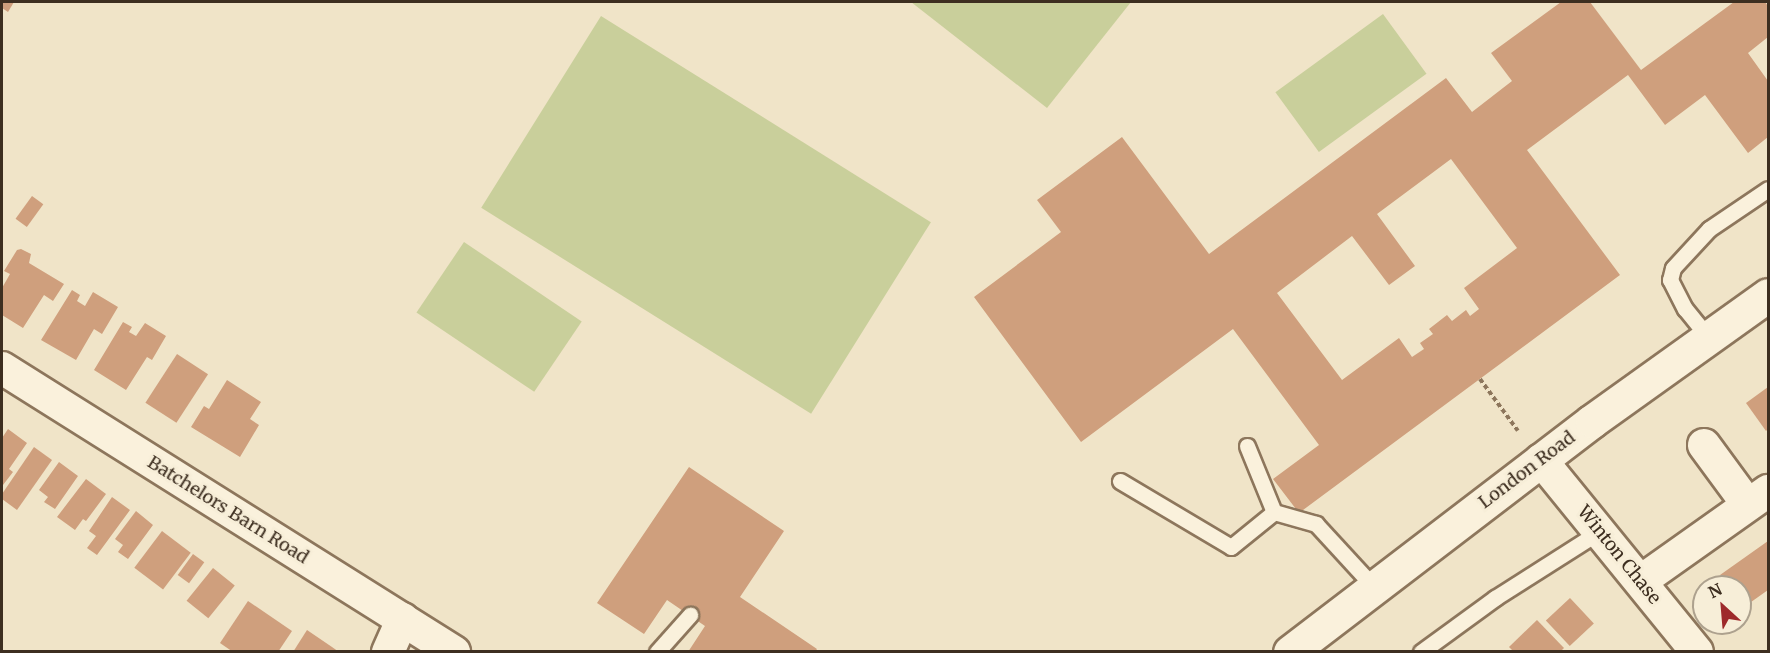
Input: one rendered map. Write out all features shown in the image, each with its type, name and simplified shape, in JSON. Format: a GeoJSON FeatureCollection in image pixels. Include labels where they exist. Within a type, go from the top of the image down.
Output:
{"type":"FeatureCollection","features":[{"type":"Feature","properties":{"kind":"street","name":"London Road"},"geometry":{"type":"LineString","coordinates":[[1290,651],[1540,460],[1768,295]]}},
{"type":"Feature","properties":{"kind":"street","name":"Batchelors Barn Road"},"geometry":{"type":"LineString","coordinates":[[2,368],[454,651]]}},
{"type":"Feature","properties":{"kind":"street"},"geometry":{"type":"LineString","coordinates":[[1641,581],[1758,498],[1704,445]]}},
{"type":"Feature","properties":{"kind":"street","name":"Winton Chase"},"geometry":{"type":"LineString","coordinates":[[1540,460],[1697,651]]}},
{"type":"Feature","properties":{"kind":"street"},"geometry":{"type":"LineString","coordinates":[[388,651],[403,619]]}},
{"type":"Feature","properties":{"kind":"lane"},"geometry":{"type":"LineString","coordinates":[[1708,338],[1685,309],[1670,280],[1673,268],[1709,229],[1768,189]]}},
{"type":"Feature","properties":{"kind":"lane"},"geometry":{"type":"LineString","coordinates":[[1247,446],[1274,512]]}},
{"type":"Feature","properties":{"kind":"lane"},"geometry":{"type":"LineString","coordinates":[[1120,481],[1231,547],[1274,512]]}},
{"type":"Feature","properties":{"kind":"lane"},"geometry":{"type":"LineString","coordinates":[[1274,512],[1316,524],[1374,586]]}},
{"type":"Feature","properties":{"kind":"lane"},"geometry":{"type":"LineString","coordinates":[[1421,651],[1495,598],[1600,531]]}},
{"type":"Feature","properties":{"kind":"lane"},"geometry":{"type":"LineString","coordinates":[[657,651],[690,615]]}},
{"type":"Feature","properties":{"kind":"path"},"geometry":{"type":"LineString","coordinates":[[1480,379],[1518,430]]}},
{"type":"Feature","properties":{"kind":"green space"},"geometry":{"type":"Polygon","coordinates":[[[911,2],[1131,2],[1047,108],[911,2]]]}},
{"type":"Feature","properties":{"kind":"green space"},"geometry":{"type":"Polygon","coordinates":[[[1383,14],[1426,74],[1319,152],[1275,92],[1383,14]]]}},
{"type":"Feature","properties":{"kind":"green space"},"geometry":{"type":"Polygon","coordinates":[[[601,16],[931,222],[811,414],[481,208],[601,16]]]}},
{"type":"Feature","properties":{"kind":"green space"},"geometry":{"type":"Polygon","coordinates":[[[464,242],[582,321],[534,392],[416,312],[464,242]]]}},
{"type":"Feature","properties":{"kind":"building"},"geometry":{"type":"Polygon","coordinates":[[[2,2],[14,2],[8,12],[2,8],[2,2]]]}},
{"type":"Feature","properties":{"kind":"building"},"geometry":{"type":"Polygon","coordinates":[[[1561,2],[1590,2],[1641,70],[1734,2],[1765,2],[1768,6],[1768,37],[1748,53],[1768,81],[1768,137],[1748,153],[1705,95],[1665,125],[1628,75],[1527,150],[1620,275],[1299,513],[1273,479],[1319,445],[1233,329],[1081,442],[974,297],[1061,232],[1037,200],[1122,137],[1209,254],[1446,78],[1472,112],[1512,81],[1491,53],[1561,2]],[[1451,159],[1377,214],[1415,266],[1389,285],[1352,236],[1277,293],[1342,380],[1399,338],[1412,357],[1424,349],[1420,343],[1433,334],[1429,329],[1447,315],[1452,321],[1466,310],[1470,316],[1479,309],[1464,288],[1517,248],[1451,159]]]}},
{"type":"Feature","properties":{"kind":"building"},"geometry":{"type":"Polygon","coordinates":[[[32,196],[43,204],[27,227],[16,219],[32,196]]]}},
{"type":"Feature","properties":{"kind":"building"},"geometry":{"type":"Polygon","coordinates":[[[21,249],[31,254],[29,263],[64,284],[53,301],[44,295],[23,328],[2,315],[2,288],[10,274],[4,271],[17,250],[21,249]]]}},
{"type":"Feature","properties":{"kind":"building"},"geometry":{"type":"Polygon","coordinates":[[[72,290],[80,295],[77,301],[85,306],[93,292],[118,307],[102,334],[94,329],[76,360],[41,340],[72,290]]]}},
{"type":"Feature","properties":{"kind":"building"},"geometry":{"type":"Polygon","coordinates":[[[123,322],[132,327],[129,332],[136,336],[145,323],[166,336],[152,360],[147,357],[126,390],[94,370],[123,322]]]}},
{"type":"Feature","properties":{"kind":"building"},"geometry":{"type":"Polygon","coordinates":[[[177,354],[208,374],[176,423],[145,403],[177,354]]]}},
{"type":"Feature","properties":{"kind":"building"},"geometry":{"type":"Polygon","coordinates":[[[227,380],[261,402],[250,419],[259,425],[240,457],[191,427],[204,406],[209,409],[227,380]]]}},
{"type":"Feature","properties":{"kind":"building"},"geometry":{"type":"Polygon","coordinates":[[[1768,387],[1768,429],[1766,431],[1746,403],[1768,387]]]}},
{"type":"Feature","properties":{"kind":"building"},"geometry":{"type":"Polygon","coordinates":[[[8,429],[27,443],[9,469],[13,472],[3,485],[2,438],[8,429]]]}},
{"type":"Feature","properties":{"kind":"building"},"geometry":{"type":"Polygon","coordinates":[[[34,447],[52,460],[17,510],[2,499],[2,494],[34,447]]]}},
{"type":"Feature","properties":{"kind":"building"},"geometry":{"type":"Polygon","coordinates":[[[59,462],[78,476],[55,509],[44,502],[48,497],[39,490],[59,462]]]}},
{"type":"Feature","properties":{"kind":"building"},"geometry":{"type":"Polygon","coordinates":[[[689,467],[784,531],[740,597],[817,649],[815,652],[688,652],[705,626],[667,600],[644,634],[597,603],[689,467]]]}},
{"type":"Feature","properties":{"kind":"building"},"geometry":{"type":"Polygon","coordinates":[[[86,479],[106,494],[86,521],[83,519],[75,530],[57,517],[86,479]]]}},
{"type":"Feature","properties":{"kind":"building"},"geometry":{"type":"Polygon","coordinates":[[[112,497],[130,510],[97,555],[87,548],[96,536],[89,531],[112,497]]]}},
{"type":"Feature","properties":{"kind":"building"},"geometry":{"type":"Polygon","coordinates":[[[136,511],[153,525],[128,559],[118,552],[123,545],[115,539],[136,511]]]}},
{"type":"Feature","properties":{"kind":"building"},"geometry":{"type":"Polygon","coordinates":[[[162,531],[191,553],[163,589],[134,568],[162,531]]]}},
{"type":"Feature","properties":{"kind":"building"},"geometry":{"type":"Polygon","coordinates":[[[1768,541],[1768,590],[1752,601],[1752,575],[1720,575],[1768,541]]]}},
{"type":"Feature","properties":{"kind":"building"},"geometry":{"type":"Polygon","coordinates":[[[193,554],[204,562],[189,583],[178,575],[193,554]]]}},
{"type":"Feature","properties":{"kind":"building"},"geometry":{"type":"Polygon","coordinates":[[[213,568],[235,586],[208,618],[187,601],[213,568]]]}},
{"type":"Feature","properties":{"kind":"building"},"geometry":{"type":"Polygon","coordinates":[[[1570,598],[1594,624],[1570,646],[1546,621],[1570,598]]]}},
{"type":"Feature","properties":{"kind":"building"},"geometry":{"type":"Polygon","coordinates":[[[248,601],[292,631],[278,652],[233,652],[220,643],[248,601]]]}},
{"type":"Feature","properties":{"kind":"building"},"geometry":{"type":"Polygon","coordinates":[[[1537,620],[1564,648],[1560,652],[1514,652],[1509,647],[1537,620]]]}},
{"type":"Feature","properties":{"kind":"building"},"geometry":{"type":"Polygon","coordinates":[[[307,630],[332,647],[339,652],[293,652],[307,630]]]}}]}
